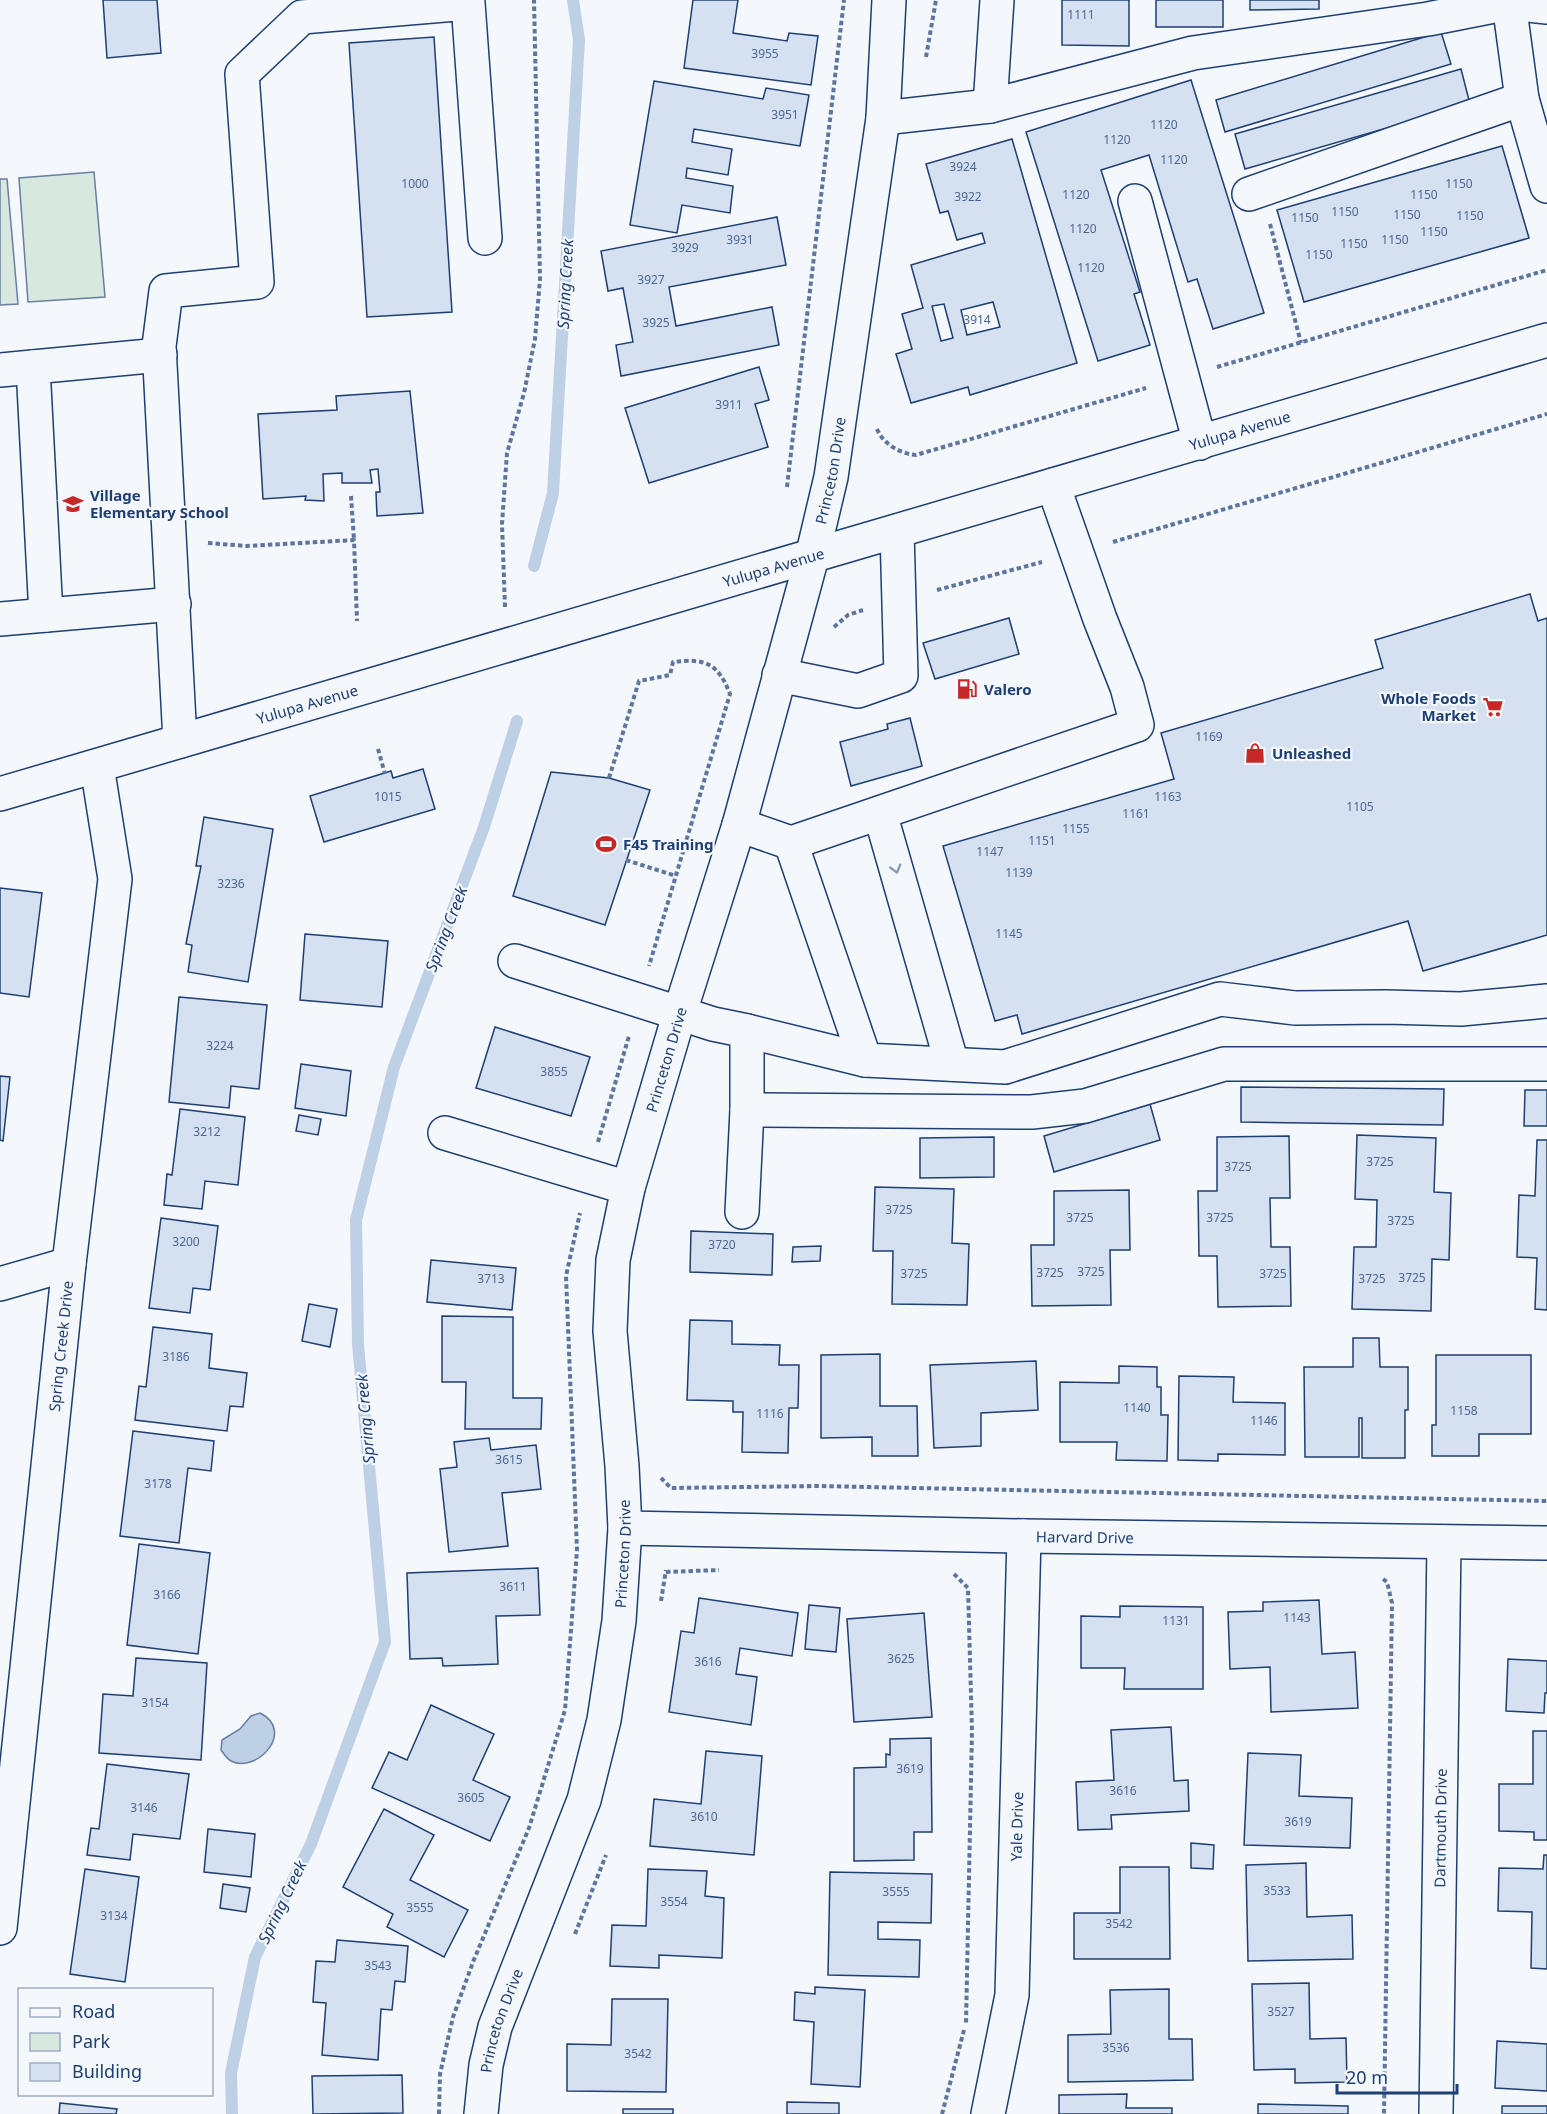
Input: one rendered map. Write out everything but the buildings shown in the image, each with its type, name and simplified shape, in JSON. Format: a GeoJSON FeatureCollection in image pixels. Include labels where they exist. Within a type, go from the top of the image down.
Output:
{"type":"FeatureCollection","features":[{"type":"Feature","properties":{"kind":"street","name":"Princeton Drive"},"geometry":{"type":"LineString","coordinates":[[481,2114],[486,2065],[495,2027],[584,1800],[604,1720],[619,1622],[625,1528],[610,1331],[612,1260],[628,1188],[739,825],[812,557],[831,477],[883,118],[889,0]]}},
{"type":"Feature","properties":{"kind":"street"},"geometry":{"type":"LineString","coordinates":[[990,105],[997,0]]}},
{"type":"Feature","properties":{"kind":"street"},"geometry":{"type":"LineString","coordinates":[[180,741],[159,346],[166,291],[257,282],[242,74],[302,16],[468,3],[485,238]]}},
{"type":"Feature","properties":{"kind":"street"},"geometry":{"type":"LineString","coordinates":[[883,118],[990,105],[1193,53],[1428,19],[1509,3],[1547,7]]}},
{"type":"Feature","properties":{"kind":"street"},"geometry":{"type":"LineString","coordinates":[[1509,3],[1522,99],[1547,186]]}},
{"type":"Feature","properties":{"kind":"street"},"geometry":{"type":"LineString","coordinates":[[1255,192],[1522,99]]}},
{"type":"Feature","properties":{"kind":"street"},"geometry":{"type":"LineString","coordinates":[[1135,201],[1200,443]]}},
{"type":"Feature","properties":{"kind":"street","name":"Yulupa Avenue"},"geometry":{"type":"LineString","coordinates":[[0,794],[1547,340]]}},
{"type":"Feature","properties":{"kind":"street"},"geometry":{"type":"LineString","coordinates":[[0,370],[160,355]]}},
{"type":"Feature","properties":{"kind":"street"},"geometry":{"type":"LineString","coordinates":[[33,367],[46,615]]}},
{"type":"Feature","properties":{"kind":"street"},"geometry":{"type":"LineString","coordinates":[[739,825],[791,843],[1137,725],[1126,687],[1053,485]]}},
{"type":"Feature","properties":{"kind":"street"},"geometry":{"type":"LineString","coordinates":[[779,675],[858,691],[901,676],[897,531]]}},
{"type":"Feature","properties":{"kind":"street"},"geometry":{"type":"LineString","coordinates":[[0,619],[174,604]]}},
{"type":"Feature","properties":{"kind":"street","name":"Spring Creek Drive"},"geometry":{"type":"LineString","coordinates":[[0,1928],[69,1264],[115,879],[98,766]]}},
{"type":"Feature","properties":{"kind":"street"},"geometry":{"type":"LineString","coordinates":[[880,813],[952,1064]]}},
{"type":"Feature","properties":{"kind":"street"},"geometry":{"type":"LineString","coordinates":[[791,843],[865,1060]]}},
{"type":"Feature","properties":{"kind":"street"},"geometry":{"type":"LineString","coordinates":[[515,961],[713,1024],[865,1060],[1005,1067],[1220,999],[1295,1008],[1461,1009],[1547,1001]]}},
{"type":"Feature","properties":{"kind":"street"},"geometry":{"type":"LineString","coordinates":[[742,1212],[747,1110],[747,1031]]}},
{"type":"Feature","properties":{"kind":"street"},"geometry":{"type":"LineString","coordinates":[[747,1110],[1032,1112],[1085,1106],[1224,1064],[1547,1064]]}},
{"type":"Feature","properties":{"kind":"street"},"geometry":{"type":"LineString","coordinates":[[445,1133],[628,1188]]}},
{"type":"Feature","properties":{"kind":"street"},"geometry":{"type":"LineString","coordinates":[[0,1284],[69,1264]]}},
{"type":"Feature","properties":{"kind":"street","name":"Harvard Drive"},"geometry":{"type":"LineString","coordinates":[[625,1528],[1547,1543]]}},
{"type":"Feature","properties":{"kind":"street","name":"Yale Drive"},"geometry":{"type":"LineString","coordinates":[[988,2114],[1012,1995],[1024,1536]]}},
{"type":"Feature","properties":{"kind":"street","name":"Dartmouth Drive"},"geometry":{"type":"LineString","coordinates":[[1436,2114],[1444,1542]]}},
{"type":"Feature","properties":{"kind":"path"},"geometry":{"type":"LineString","coordinates":[[506,646],[502,524],[507,453],[524,393],[535,339],[540,279],[534,0]]}},
{"type":"Feature","properties":{"kind":"path"},"geometry":{"type":"LineString","coordinates":[[787,487],[844,0]]}},
{"type":"Feature","properties":{"kind":"path"},"geometry":{"type":"LineString","coordinates":[[917,114],[936,0]]}},
{"type":"Feature","properties":{"kind":"path"},"geometry":{"type":"LineString","coordinates":[[1255,192],[1301,343]]}},
{"type":"Feature","properties":{"kind":"path"},"geometry":{"type":"LineString","coordinates":[[876,426],[878,433],[891,446],[906,454],[916,455],[1547,270]]}},
{"type":"Feature","properties":{"kind":"path"},"geometry":{"type":"LineString","coordinates":[[818,684],[834,625],[848,615],[1077,553],[1547,414]]}},
{"type":"Feature","properties":{"kind":"path"},"geometry":{"type":"LineString","coordinates":[[351,496],[357,621]]}},
{"type":"Feature","properties":{"kind":"path"},"geometry":{"type":"LineString","coordinates":[[223,543],[247,546],[354,540]]}},
{"type":"Feature","properties":{"kind":"path"},"geometry":{"type":"LineString","coordinates":[[439,2114],[440,2074],[453,2017],[473,1962],[529,1828],[565,1710],[577,1550],[566,1276],[588,1176],[730,694],[724,680],[713,667],[695,660],[673,662],[670,675],[639,681],[609,777]]}},
{"type":"Feature","properties":{"kind":"path"},"geometry":{"type":"LineString","coordinates":[[378,749],[385,774]]}},
{"type":"Feature","properties":{"kind":"path"},"geometry":{"type":"LineString","coordinates":[[626,860],[676,876]]}},
{"type":"Feature","properties":{"kind":"path"},"geometry":{"type":"LineString","coordinates":[[656,1474],[671,1488],[831,1486],[1547,1501]]}},
{"type":"Feature","properties":{"kind":"path"},"geometry":{"type":"LineString","coordinates":[[666,1572],[723,1570]]}},
{"type":"Feature","properties":{"kind":"path"},"geometry":{"type":"LineString","coordinates":[[942,1573],[954,1573],[968,1588],[972,1731],[966,2022],[942,2114]]}},
{"type":"Feature","properties":{"kind":"path"},"geometry":{"type":"LineString","coordinates":[[1379,1575],[1387,1582],[1392,1603],[1384,2114]]}},
{"type":"Feature","properties":{"kind":"green space"},"geometry":{"type":"Polygon","coordinates":[[[94,172],[105,297],[28,302],[19,178],[94,172]]]}},
{"type":"Feature","properties":{"kind":"green space"},"geometry":{"type":"Polygon","coordinates":[[[0,179],[7,179],[18,304],[0,305],[0,179]]]}},
{"type":"Feature","properties":{"kind":"water"},"geometry":{"type":"Polygon","coordinates":[[[260,1713],[270,1721],[274,1730],[274,1740],[269,1749],[252,1762],[231,1761],[221,1750],[222,1740],[240,1729],[251,1716],[260,1713]]]}},
{"type":"Feature","properties":{"kind":"waterway","name":"Spring Creek"},"geometry":{"type":"LineString","coordinates":[[534,566],[553,493],[579,40],[573,0]]}},
{"type":"Feature","properties":{"kind":"waterway","name":"Spring Creek"},"geometry":{"type":"LineString","coordinates":[[232,2114],[231,2073],[255,1957],[311,1844],[385,1642],[358,1344],[356,1220],[394,1067],[484,827],[517,721]]}},
{"type":"Feature","properties":{"kind":"place","name":"Village Elementary School"},"geometry":{"type":"Point","coordinates":[73,504]}},
{"type":"Feature","properties":{"kind":"place","name":"Valero"},"geometry":{"type":"Point","coordinates":[967,689]}},
{"type":"Feature","properties":{"kind":"place","name":"Whole Foods Market"},"geometry":{"type":"Point","coordinates":[1493,707]}},
{"type":"Feature","properties":{"kind":"place","name":"Unleashed"},"geometry":{"type":"Point","coordinates":[1255,753]}},
{"type":"Feature","properties":{"kind":"place","name":"F45 Training"},"geometry":{"type":"Point","coordinates":[606,844]}}]}
